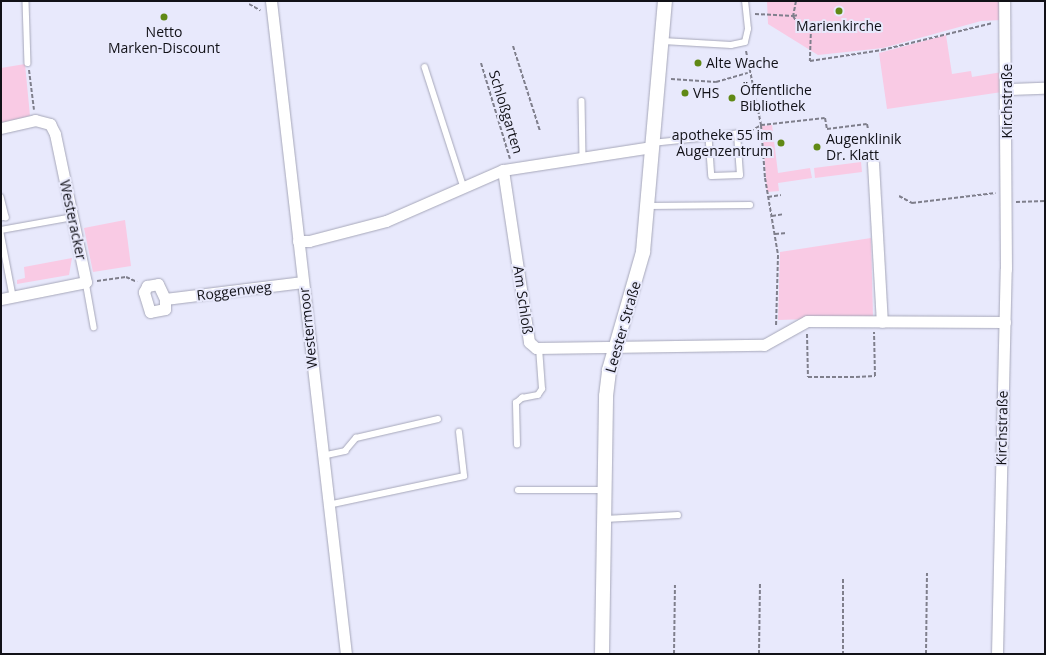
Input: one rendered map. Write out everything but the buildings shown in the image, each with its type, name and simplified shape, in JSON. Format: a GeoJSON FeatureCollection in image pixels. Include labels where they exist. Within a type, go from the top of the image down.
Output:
{"type":"FeatureCollection","features":[{"type":"Feature","properties":{"kind":"street","name":"Westermoor"},"geometry":{"type":"LineString","coordinates":[[271,1],[327,505],[346,654]]}},
{"type":"Feature","properties":{"kind":"street","name":"Leester Straße"},"geometry":{"type":"LineString","coordinates":[[602,654],[606,396],[615,346],[643,252],[648,206],[660,41],[665,1]]}},
{"type":"Feature","properties":{"kind":"street","name":"Kirchstraße"},"geometry":{"type":"LineString","coordinates":[[997,654],[1007,197],[1008,89],[1004,1]]}},
{"type":"Feature","properties":{"kind":"street"},"geometry":{"type":"LineString","coordinates":[[1008,89],[1045,88]]}},
{"type":"Feature","properties":{"kind":"street"},"geometry":{"type":"LineString","coordinates":[[1,128],[35,120]]}},
{"type":"Feature","properties":{"kind":"street","name":"Westeracker"},"geometry":{"type":"LineString","coordinates":[[35,120],[50,124],[56,134],[86,282]]}},
{"type":"Feature","properties":{"kind":"street"},"geometry":{"type":"LineString","coordinates":[[298,241],[309,241],[386,221],[463,185],[508,169],[652,145]]}},
{"type":"Feature","properties":{"kind":"street"},"geometry":{"type":"LineString","coordinates":[[873,164],[878,322]]}},
{"type":"Feature","properties":{"kind":"street","name":"Am Schloß"},"geometry":{"type":"LineString","coordinates":[[508,169],[529,342],[538,348],[764,345],[807,321]]}},
{"type":"Feature","properties":{"kind":"street"},"geometry":{"type":"LineString","coordinates":[[1,299],[86,282]]}},
{"type":"Feature","properties":{"kind":"street","name":"Roggenweg"},"geometry":{"type":"LineString","coordinates":[[165,299],[302,282]]}},
{"type":"Feature","properties":{"kind":"street"},"geometry":{"type":"LineString","coordinates":[[158,284],[165,299],[165,309],[150,312],[144,292],[146,286],[158,284]]}},
{"type":"Feature","properties":{"kind":"street"},"geometry":{"type":"LineString","coordinates":[[807,321],[1005,322]]}},
{"type":"Feature","properties":{"kind":"lane"},"geometry":{"type":"LineString","coordinates":[[26,1],[28,63]]}},
{"type":"Feature","properties":{"kind":"lane"},"geometry":{"type":"LineString","coordinates":[[660,41],[731,45],[744,42],[746,13],[745,1]]}},
{"type":"Feature","properties":{"kind":"lane"},"geometry":{"type":"LineString","coordinates":[[425,67],[463,185]]}},
{"type":"Feature","properties":{"kind":"lane"},"geometry":{"type":"LineString","coordinates":[[582,101],[583,157]]}},
{"type":"Feature","properties":{"kind":"lane"},"geometry":{"type":"LineString","coordinates":[[652,145],[709,137],[737,134],[740,175],[712,176],[709,137]]}},
{"type":"Feature","properties":{"kind":"lane"},"geometry":{"type":"LineString","coordinates":[[1,197],[6,217],[1,218]]}},
{"type":"Feature","properties":{"kind":"lane"},"geometry":{"type":"LineString","coordinates":[[648,206],[750,205]]}},
{"type":"Feature","properties":{"kind":"lane"},"geometry":{"type":"LineString","coordinates":[[13,296],[1,231],[73,217]]}},
{"type":"Feature","properties":{"kind":"lane"},"geometry":{"type":"LineString","coordinates":[[86,282],[94,327]]}},
{"type":"Feature","properties":{"kind":"lane"},"geometry":{"type":"LineString","coordinates":[[517,444],[516,403],[522,398],[538,395],[542,389],[538,348]]}},
{"type":"Feature","properties":{"kind":"lane"},"geometry":{"type":"LineString","coordinates":[[322,456],[345,451],[356,438],[438,418]]}},
{"type":"Feature","properties":{"kind":"lane"},"geometry":{"type":"LineString","coordinates":[[327,505],[464,476],[459,432]]}},
{"type":"Feature","properties":{"kind":"lane"},"geometry":{"type":"LineString","coordinates":[[518,490],[604,490]]}},
{"type":"Feature","properties":{"kind":"lane"},"geometry":{"type":"LineString","coordinates":[[603,519],[678,515]]}},
{"type":"Feature","properties":{"kind":"path"},"geometry":{"type":"LineString","coordinates":[[796,1],[793,16],[800,27],[811,28],[810,61],[882,50],[982,23],[1005,23]]}},
{"type":"Feature","properties":{"kind":"path"},"geometry":{"type":"LineString","coordinates":[[746,13],[793,16],[799,15]]}},
{"type":"Feature","properties":{"kind":"path"},"geometry":{"type":"LineString","coordinates":[[744,42],[748,73],[761,125],[768,198],[778,255],[776,337]]}},
{"type":"Feature","properties":{"kind":"path"},"geometry":{"type":"LineString","coordinates":[[513,46],[540,131]]}},
{"type":"Feature","properties":{"kind":"path"},"geometry":{"type":"LineString","coordinates":[[28,63],[35,120]]}},
{"type":"Feature","properties":{"kind":"path","name":"Schloßgarten"},"geometry":{"type":"LineString","coordinates":[[481,63],[508,169]]}},
{"type":"Feature","properties":{"kind":"path"},"geometry":{"type":"LineString","coordinates":[[657,79],[716,82],[748,73]]}},
{"type":"Feature","properties":{"kind":"path"},"geometry":{"type":"LineString","coordinates":[[737,134],[751,133],[761,125],[825,118],[827,129],[867,124],[868,129]]}},
{"type":"Feature","properties":{"kind":"path"},"geometry":{"type":"LineString","coordinates":[[768,198],[781,195]]}},
{"type":"Feature","properties":{"kind":"path"},"geometry":{"type":"LineString","coordinates":[[899,196],[912,203],[1007,197],[1045,201]]}},
{"type":"Feature","properties":{"kind":"path"},"geometry":{"type":"LineString","coordinates":[[772,216],[784,214]]}},
{"type":"Feature","properties":{"kind":"path"},"geometry":{"type":"LineString","coordinates":[[775,234],[787,233]]}},
{"type":"Feature","properties":{"kind":"path"},"geometry":{"type":"LineString","coordinates":[[86,282],[126,277],[146,286]]}},
{"type":"Feature","properties":{"kind":"path"},"geometry":{"type":"LineString","coordinates":[[807,321],[808,377],[875,376],[878,322]]}},
{"type":"Feature","properties":{"kind":"path"},"geometry":{"type":"LineString","coordinates":[[926,654],[928,573]]}},
{"type":"Feature","properties":{"kind":"path"},"geometry":{"type":"LineString","coordinates":[[843,579],[843,654]]}},
{"type":"Feature","properties":{"kind":"path"},"geometry":{"type":"LineString","coordinates":[[759,654],[760,583]]}},
{"type":"Feature","properties":{"kind":"path"},"geometry":{"type":"LineString","coordinates":[[674,654],[676,585]]}},
{"type":"Feature","properties":{"kind":"shaded area"},"geometry":{"type":"Polygon","coordinates":[[[767,1],[1001,1],[1002,20],[981,21],[883,48],[818,55],[768,24],[767,1]]]}},
{"type":"Feature","properties":{"kind":"shaded area"},"geometry":{"type":"Polygon","coordinates":[[[946,35],[952,74],[971,71],[972,77],[1002,72],[1002,92],[887,109],[879,53],[946,35]]]}},
{"type":"Feature","properties":{"kind":"shaded area"},"geometry":{"type":"Polygon","coordinates":[[[25,64],[30,116],[1,123],[1,68],[25,64]]]}},
{"type":"Feature","properties":{"kind":"shaded area"},"geometry":{"type":"Polygon","coordinates":[[[772,125],[778,173],[810,168],[812,178],[778,183],[779,191],[767,192],[762,126],[772,125]]]}},
{"type":"Feature","properties":{"kind":"shaded area"},"geometry":{"type":"Polygon","coordinates":[[[861,162],[862,172],[815,178],[814,168],[861,162]]]}},
{"type":"Feature","properties":{"kind":"shaded area"},"geometry":{"type":"Polygon","coordinates":[[[125,220],[131,266],[93,272],[84,228],[125,220]]]}},
{"type":"Feature","properties":{"kind":"shaded area"},"geometry":{"type":"Polygon","coordinates":[[[871,238],[873,317],[778,320],[780,252],[871,238]]]}},
{"type":"Feature","properties":{"kind":"shaded area"},"geometry":{"type":"Polygon","coordinates":[[[72,258],[69,275],[17,284],[17,280],[25,278],[24,267],[72,258]]]}},
{"type":"Feature","properties":{"kind":"place","name":"Marienkirche"},"geometry":{"type":"Point","coordinates":[839,11]}},
{"type":"Feature","properties":{"kind":"place","name":"Netto Marken-Discount"},"geometry":{"type":"Point","coordinates":[164,17]}},
{"type":"Feature","properties":{"kind":"place","name":"Alte Wache"},"geometry":{"type":"Point","coordinates":[698,63]}},
{"type":"Feature","properties":{"kind":"place","name":"VHS"},"geometry":{"type":"Point","coordinates":[685,93]}},
{"type":"Feature","properties":{"kind":"place","name":"Öffentliche Bibliothek"},"geometry":{"type":"Point","coordinates":[732,98]}},
{"type":"Feature","properties":{"kind":"place","name":"apotheke 55 im Augenzentrum"},"geometry":{"type":"Point","coordinates":[781,143]}},
{"type":"Feature","properties":{"kind":"place","name":"Augenklinik Dr. Klatt"},"geometry":{"type":"Point","coordinates":[817,147]}}]}
